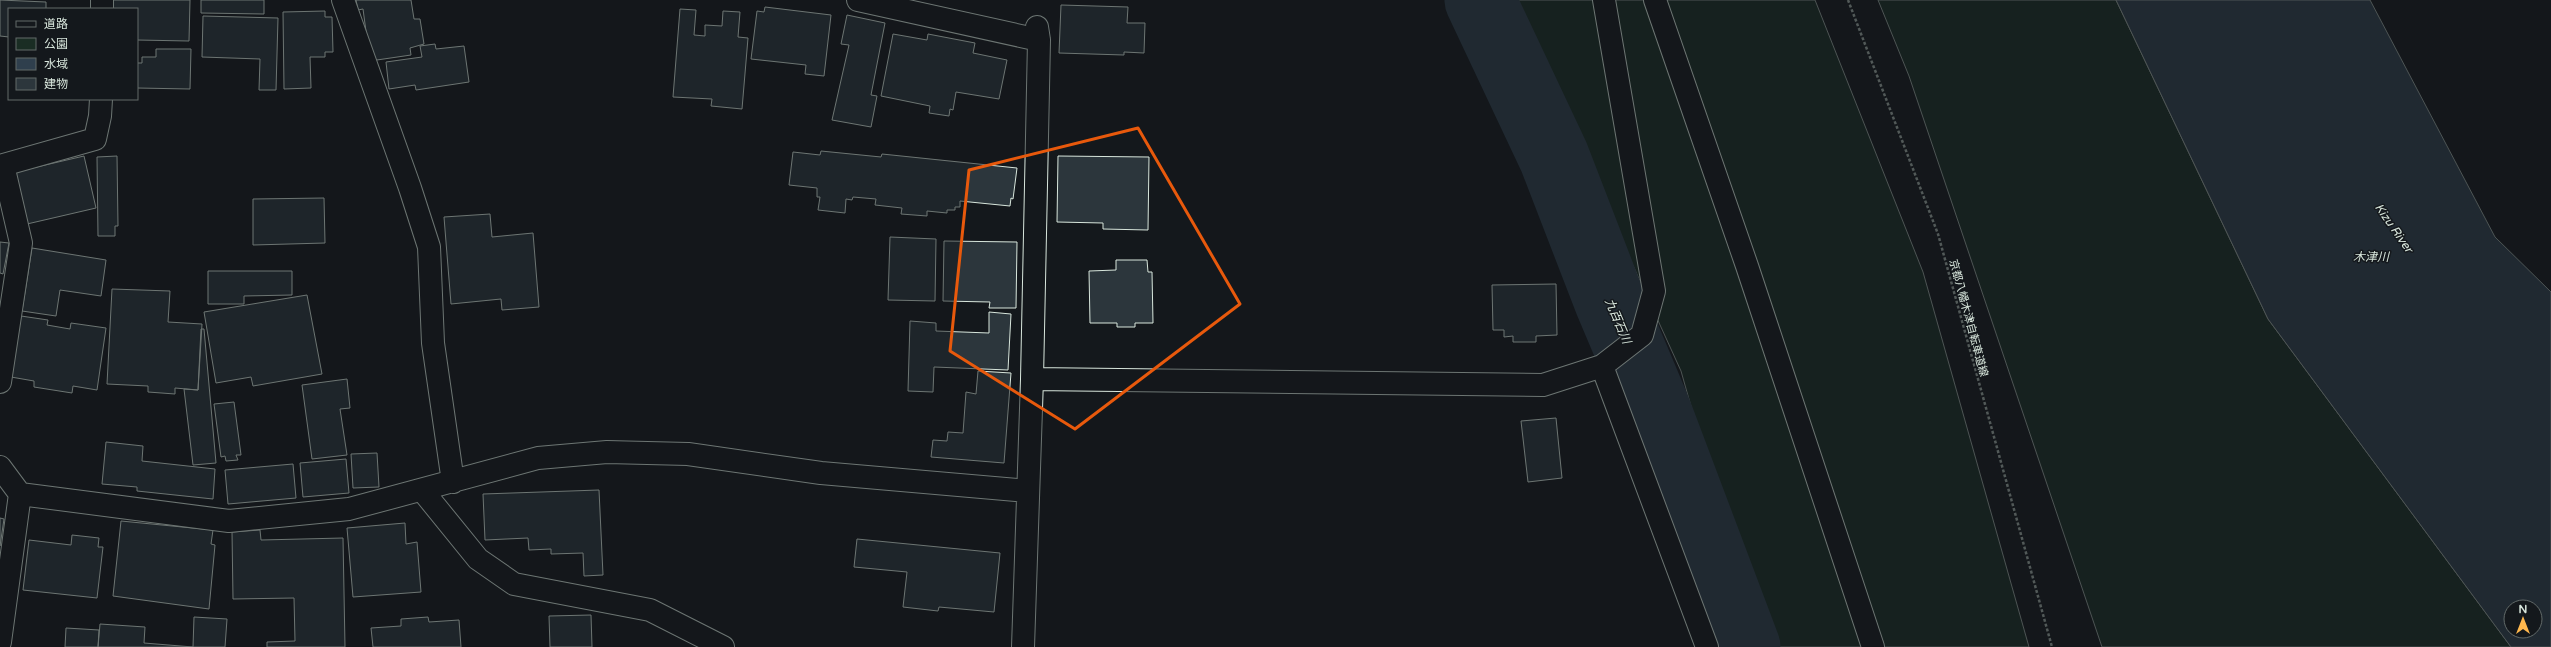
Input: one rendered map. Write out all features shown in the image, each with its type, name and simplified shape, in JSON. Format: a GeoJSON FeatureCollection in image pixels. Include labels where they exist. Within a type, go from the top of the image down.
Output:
{"type":"FeatureCollection","features":[{"type":"Feature","properties":{"kind":"street"},"geometry":{"type":"LineString","coordinates":[[343,0],[410,188],[429,247],[433,343],[453,482]]}},
{"type":"Feature","properties":{"kind":"street"},"geometry":{"type":"LineString","coordinates":[[858,0],[1038,34],[1032,379],[1023,647]]}},
{"type":"Feature","properties":{"kind":"street"},"geometry":{"type":"LineString","coordinates":[[1032,379],[1543,385],[1602,366],[1642,335],[1654,291],[1604,0]]}},
{"type":"Feature","properties":{"kind":"street"},"geometry":{"type":"LineString","coordinates":[[1655,0],[1704,140],[1873,647]]}},
{"type":"Feature","properties":{"kind":"street"},"geometry":{"type":"LineString","coordinates":[[0,382],[21,243],[2,157],[95,140],[100,116],[101,100]]}},
{"type":"Feature","properties":{"kind":"street"},"geometry":{"type":"LineString","coordinates":[[1602,366],[1706,647]]}},
{"type":"Feature","properties":{"kind":"street"},"geometry":{"type":"LineString","coordinates":[[20,494],[229,520],[349,509],[538,458],[607,452],[688,454],[821,473],[1028,491]]}},
{"type":"Feature","properties":{"kind":"street"},"geometry":{"type":"LineString","coordinates":[[0,467],[20,494],[0,642]]}},
{"type":"Feature","properties":{"kind":"street"},"geometry":{"type":"LineString","coordinates":[[422,490],[478,559],[514,584],[650,610],[723,647]]}},
{"type":"Feature","properties":{"kind":"path","name":"京都八幡木津自転車道線"},"geometry":{"type":"LineString","coordinates":[[1848,0],[1938,234],[2052,647]]}},
{"type":"Feature","properties":{"kind":"highlighted area"},"geometry":{"type":"Polygon","coordinates":[[[1138,128],[1240,304],[1075,429],[950,351],[969,170],[1138,128]]]}},
{"type":"Feature","properties":{"kind":"green space"},"geometry":{"type":"Polygon","coordinates":[[[1512,0],[1815,0],[1923,272],[2029,647],[1759,647],[1681,371],[1512,0]]]}},
{"type":"Feature","properties":{"kind":"green space"},"geometry":{"type":"Polygon","coordinates":[[[1878,0],[2116,0],[2268,319],[2503,636],[2503,639],[2505,639],[2511,647],[2102,647],[1909,76],[1878,0]]]}},
{"type":"Feature","properties":{"kind":"water","name":"木津川"},"geometry":{"type":"Polygon","coordinates":[[[2116,0],[2370,0],[2495,237],[2551,292],[2551,647],[2511,647],[2505,639],[2543,639],[2543,599],[2503,599],[2503,636],[2268,319],[2116,0]]]}},
{"type":"Feature","properties":{"kind":"building"},"geometry":{"type":"Polygon","coordinates":[[[0,0],[46,2],[46,8],[8,8],[8,37],[0,36],[0,0]]]}},
{"type":"Feature","properties":{"kind":"building"},"geometry":{"type":"Polygon","coordinates":[[[113,0],[190,0],[189,41],[138,40],[138,8],[113,8],[113,0]]]}},
{"type":"Feature","properties":{"kind":"building"},"geometry":{"type":"Polygon","coordinates":[[[201,0],[264,0],[264,14],[201,13],[201,0]]]}},
{"type":"Feature","properties":{"kind":"building"},"geometry":{"type":"Polygon","coordinates":[[[356,0],[411,0],[414,19],[420,19],[424,44],[410,48],[411,55],[370,61],[363,9],[358,10],[356,0]]]}},
{"type":"Feature","properties":{"kind":"building"},"geometry":{"type":"Polygon","coordinates":[[[1061,5],[1128,7],[1127,23],[1145,23],[1144,53],[1124,52],[1124,55],[1059,53],[1061,5]]]}},
{"type":"Feature","properties":{"kind":"building"},"geometry":{"type":"Polygon","coordinates":[[[765,7],[831,15],[824,76],[805,74],[806,65],[751,59],[757,11],[764,12],[765,7]]]}},
{"type":"Feature","properties":{"kind":"building"},"geometry":{"type":"Polygon","coordinates":[[[680,9],[696,10],[694,35],[705,36],[705,25],[722,26],[723,11],[740,12],[738,37],[748,38],[742,109],[711,106],[712,99],[673,97],[680,9]]]}},
{"type":"Feature","properties":{"kind":"building"},"geometry":{"type":"Polygon","coordinates":[[[325,11],[325,17],[332,17],[333,52],[325,52],[325,57],[310,57],[311,88],[284,89],[283,12],[325,11]]]}},
{"type":"Feature","properties":{"kind":"building"},"geometry":{"type":"Polygon","coordinates":[[[847,15],[885,23],[871,95],[877,96],[871,127],[832,120],[849,45],[841,44],[847,15]]]}},
{"type":"Feature","properties":{"kind":"building"},"geometry":{"type":"Polygon","coordinates":[[[203,16],[278,18],[276,90],[259,90],[260,59],[202,57],[203,16]]]}},
{"type":"Feature","properties":{"kind":"building"},"geometry":{"type":"Polygon","coordinates":[[[893,34],[927,40],[928,34],[975,43],[973,53],[1007,60],[999,99],[956,92],[953,110],[950,109],[949,116],[929,113],[930,106],[881,96],[893,34]]]}},
{"type":"Feature","properties":{"kind":"building"},"geometry":{"type":"Polygon","coordinates":[[[435,44],[436,49],[464,46],[469,82],[416,90],[415,85],[389,89],[386,62],[422,57],[420,46],[435,44]]]}},
{"type":"Feature","properties":{"kind":"building"},"geometry":{"type":"Polygon","coordinates":[[[156,49],[191,49],[190,89],[138,88],[138,63],[142,63],[142,57],[156,57],[156,49]]]}},
{"type":"Feature","properties":{"kind":"building"},"geometry":{"type":"Polygon","coordinates":[[[821,151],[881,157],[882,154],[1017,168],[1013,199],[1011,198],[1010,206],[960,201],[960,207],[955,207],[955,210],[947,210],[947,213],[927,211],[927,216],[901,214],[902,208],[875,205],[876,199],[853,197],[852,200],[846,199],[845,213],[818,210],[820,197],[817,197],[817,188],[789,185],[793,152],[820,155],[821,151]]]}},
{"type":"Feature","properties":{"kind":"building"},"geometry":{"type":"Polygon","coordinates":[[[84,156],[96,208],[27,224],[15,172],[84,156]]]}},
{"type":"Feature","properties":{"kind":"building"},"geometry":{"type":"Polygon","coordinates":[[[117,156],[118,226],[115,226],[115,236],[98,236],[97,157],[117,156]]]}},
{"type":"Feature","properties":{"kind":"building"},"geometry":{"type":"Polygon","coordinates":[[[1058,156],[1149,157],[1148,230],[1103,229],[1103,223],[1057,222],[1058,156]]]}},
{"type":"Feature","properties":{"kind":"building"},"geometry":{"type":"Polygon","coordinates":[[[324,198],[325,243],[253,245],[253,199],[324,198]]]}},
{"type":"Feature","properties":{"kind":"building"},"geometry":{"type":"Polygon","coordinates":[[[490,214],[492,237],[533,233],[539,307],[502,310],[501,299],[451,304],[444,217],[490,214]]]}},
{"type":"Feature","properties":{"kind":"building"},"geometry":{"type":"Polygon","coordinates":[[[890,237],[936,239],[935,301],[888,300],[890,237]]]}},
{"type":"Feature","properties":{"kind":"building"},"geometry":{"type":"Polygon","coordinates":[[[944,241],[1017,242],[1016,308],[989,308],[990,302],[943,301],[944,241]]]}},
{"type":"Feature","properties":{"kind":"building"},"geometry":{"type":"Polygon","coordinates":[[[0,242],[9,243],[3,274],[0,273],[0,242]]]}},
{"type":"Feature","properties":{"kind":"building"},"geometry":{"type":"Polygon","coordinates":[[[32,248],[106,260],[101,296],[60,290],[56,316],[22,311],[32,248]]]}},
{"type":"Feature","properties":{"kind":"building"},"geometry":{"type":"Polygon","coordinates":[[[1116,260],[1147,260],[1148,272],[1152,272],[1153,323],[1135,323],[1135,327],[1117,327],[1117,323],[1090,323],[1089,271],[1116,270],[1116,260]]]}},
{"type":"Feature","properties":{"kind":"building"},"geometry":{"type":"Polygon","coordinates":[[[208,271],[292,271],[292,295],[244,296],[244,304],[208,304],[208,271]]]}},
{"type":"Feature","properties":{"kind":"building"},"geometry":{"type":"Polygon","coordinates":[[[1556,284],[1557,335],[1536,336],[1536,342],[1513,342],[1513,336],[1504,337],[1504,330],[1493,330],[1492,285],[1556,284]]]}},
{"type":"Feature","properties":{"kind":"building"},"geometry":{"type":"Polygon","coordinates":[[[112,289],[170,291],[168,322],[202,324],[198,390],[175,388],[175,394],[148,392],[148,386],[107,384],[112,289]]]}},
{"type":"Feature","properties":{"kind":"building"},"geometry":{"type":"Polygon","coordinates":[[[307,295],[322,374],[253,386],[251,377],[216,383],[204,312],[307,295]]]}},
{"type":"Feature","properties":{"kind":"building"},"geometry":{"type":"Polygon","coordinates":[[[989,312],[1011,314],[1008,370],[934,367],[933,392],[908,391],[910,321],[936,323],[936,331],[989,333],[989,312]]]}},
{"type":"Feature","properties":{"kind":"building"},"geometry":{"type":"Polygon","coordinates":[[[21,316],[48,320],[47,325],[70,329],[71,323],[106,328],[97,390],[73,386],[72,393],[34,387],[34,381],[11,377],[21,316]]]}},
{"type":"Feature","properties":{"kind":"building"},"geometry":{"type":"Polygon","coordinates":[[[201,329],[204,329],[216,463],[193,465],[184,389],[198,390],[201,329]]]}},
{"type":"Feature","properties":{"kind":"building"},"geometry":{"type":"Polygon","coordinates":[[[978,371],[1011,373],[1004,463],[931,457],[933,440],[947,441],[948,432],[963,433],[966,392],[976,394],[978,371]]]}},
{"type":"Feature","properties":{"kind":"building"},"geometry":{"type":"Polygon","coordinates":[[[347,379],[350,408],[340,409],[347,455],[312,459],[302,385],[347,379]]]}},
{"type":"Feature","properties":{"kind":"building"},"geometry":{"type":"Polygon","coordinates":[[[234,402],[241,455],[236,455],[238,460],[226,461],[225,456],[221,457],[214,404],[234,402]]]}},
{"type":"Feature","properties":{"kind":"building"},"geometry":{"type":"Polygon","coordinates":[[[1556,418],[1562,478],[1528,482],[1521,421],[1556,418]]]}},
{"type":"Feature","properties":{"kind":"building"},"geometry":{"type":"Polygon","coordinates":[[[106,442],[143,446],[142,461],[215,469],[213,499],[137,491],[137,487],[102,484],[106,442]]]}},
{"type":"Feature","properties":{"kind":"building"},"geometry":{"type":"Polygon","coordinates":[[[377,453],[379,487],[353,488],[351,454],[377,453]]]}},
{"type":"Feature","properties":{"kind":"building"},"geometry":{"type":"Polygon","coordinates":[[[346,459],[349,493],[303,497],[300,463],[346,459]]]}},
{"type":"Feature","properties":{"kind":"building"},"geometry":{"type":"Polygon","coordinates":[[[293,464],[296,498],[228,504],[225,470],[293,464]]]}},
{"type":"Feature","properties":{"kind":"building"},"geometry":{"type":"Polygon","coordinates":[[[599,490],[603,575],[584,576],[583,553],[551,554],[551,549],[529,550],[528,538],[485,540],[483,494],[599,490]]]}},
{"type":"Feature","properties":{"kind":"building"},"geometry":{"type":"Polygon","coordinates":[[[0,518],[4,519],[0,546],[0,518]]]}},
{"type":"Feature","properties":{"kind":"building"},"geometry":{"type":"Polygon","coordinates":[[[121,521],[213,530],[211,544],[215,545],[209,609],[113,596],[121,521]]]}},
{"type":"Feature","properties":{"kind":"building"},"geometry":{"type":"Polygon","coordinates":[[[405,523],[406,544],[417,542],[421,592],[353,597],[347,528],[405,523]]]}},
{"type":"Feature","properties":{"kind":"building"},"geometry":{"type":"Polygon","coordinates":[[[260,530],[261,540],[343,538],[345,647],[267,647],[267,642],[295,641],[294,598],[233,599],[232,532],[260,530]]]}},
{"type":"Feature","properties":{"kind":"building"},"geometry":{"type":"Polygon","coordinates":[[[72,535],[99,538],[98,547],[103,547],[97,598],[23,590],[29,540],[71,545],[72,535]]]}},
{"type":"Feature","properties":{"kind":"building"},"geometry":{"type":"Polygon","coordinates":[[[857,539],[1000,553],[994,612],[939,607],[938,611],[903,607],[907,572],[854,567],[857,539]]]}},
{"type":"Feature","properties":{"kind":"building"},"geometry":{"type":"Polygon","coordinates":[[[591,615],[592,647],[550,647],[549,616],[591,615]]]}},
{"type":"Feature","properties":{"kind":"building"},"geometry":{"type":"Polygon","coordinates":[[[194,617],[227,619],[225,647],[193,647],[194,617]]]}},
{"type":"Feature","properties":{"kind":"building"},"geometry":{"type":"Polygon","coordinates":[[[428,617],[429,622],[459,620],[461,647],[373,647],[371,628],[401,626],[401,619],[428,617]]]}},
{"type":"Feature","properties":{"kind":"building"},"geometry":{"type":"Polygon","coordinates":[[[100,624],[145,627],[144,643],[193,647],[98,647],[100,624]]]}},
{"type":"Feature","properties":{"kind":"building"},"geometry":{"type":"Polygon","coordinates":[[[66,628],[99,630],[98,647],[65,647],[66,628]]]}},
{"type":"Feature","properties":{"kind":"waterway","name":"九百石川"},"geometry":{"type":"LineString","coordinates":[[1480,0],[1554,157],[1610,302],[1656,411],[1745,647]]}},
{"type":"Feature","properties":{"kind":"water label","name":"Kizu River"},"geometry":{"type":"Point","coordinates":[2394,228]}}]}
